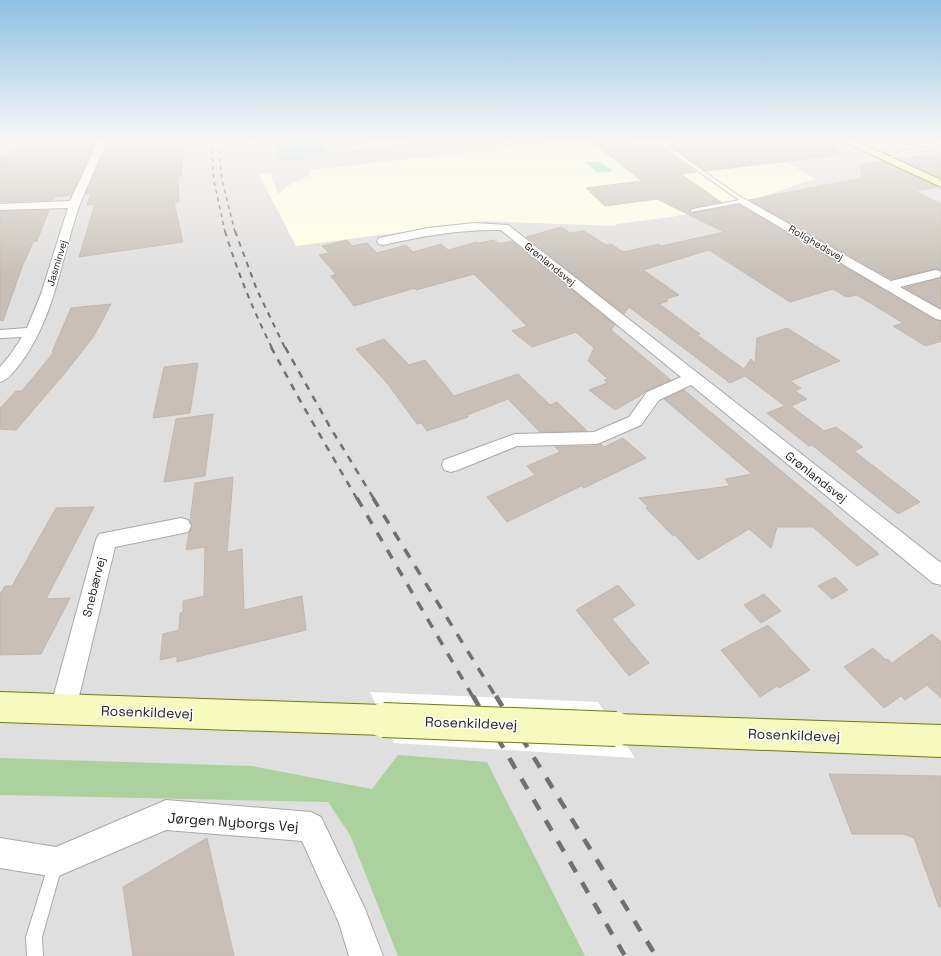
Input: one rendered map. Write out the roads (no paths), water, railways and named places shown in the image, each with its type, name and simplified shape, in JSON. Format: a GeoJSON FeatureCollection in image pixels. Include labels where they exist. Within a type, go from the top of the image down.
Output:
{"type":"FeatureCollection","features":[{"type":"Feature","properties":{"kind":"street","name":"Jasminvej"},"geometry":{"type":"LineString","coordinates":[[0,377],[9,368],[33,332],[44,307],[75,204],[83,187]]}},
{"type":"Feature","properties":{"kind":"street","name":"Rolighedsvej"},"geometry":{"type":"LineString","coordinates":[[743,201],[941,316]]}},
{"type":"Feature","properties":{"kind":"street"},"geometry":{"type":"LineString","coordinates":[[0,207],[57,206],[75,204]]}},
{"type":"Feature","properties":{"kind":"street","name":"Grønlandsvej"},"geometry":{"type":"LineString","coordinates":[[383,241],[407,235],[469,227],[504,227],[941,576]]}},
{"type":"Feature","properties":{"kind":"street"},"geometry":{"type":"LineString","coordinates":[[888,286],[935,274]]}},
{"type":"Feature","properties":{"kind":"street"},"geometry":{"type":"LineString","coordinates":[[0,334],[33,332]]}},
{"type":"Feature","properties":{"kind":"street"},"geometry":{"type":"LineString","coordinates":[[451,465],[515,440],[596,438],[635,421],[653,396],[692,378]]}},
{"type":"Feature","properties":{"kind":"street","name":"Snebærvej"},"geometry":{"type":"LineString","coordinates":[[63,709],[106,540],[181,526]]}},
{"type":"Feature","properties":{"kind":"street","name":"Rosenkildevej"},"geometry":{"type":"LineString","coordinates":[[0,707],[941,741]]}},
{"type":"Feature","properties":{"kind":"street","name":"Jørgen Nyborgs Vej"},"geometry":{"type":"LineString","coordinates":[[56,862],[166,815],[311,827],[354,920],[366,956]]}},
{"type":"Feature","properties":{"kind":"street"},"geometry":{"type":"LineString","coordinates":[[0,853],[56,862]]}},
{"type":"Feature","properties":{"kind":"lane"},"geometry":{"type":"LineString","coordinates":[[723,187],[743,201]]}},
{"type":"Feature","properties":{"kind":"lane"},"geometry":{"type":"LineString","coordinates":[[693,211],[743,201]]}},
{"type":"Feature","properties":{"kind":"lane"},"geometry":{"type":"LineString","coordinates":[[35,956],[34,937],[56,862]]}},
{"type":"Feature","properties":{"kind":"railway"},"geometry":{"type":"LineString","coordinates":[[215,187],[225,232]]}},
{"type":"Feature","properties":{"kind":"railway"},"geometry":{"type":"LineString","coordinates":[[224,187],[235,232]]}},
{"type":"Feature","properties":{"kind":"railway"},"geometry":{"type":"LineString","coordinates":[[225,231],[246,290],[272,348]]}},
{"type":"Feature","properties":{"kind":"railway"},"geometry":{"type":"LineString","coordinates":[[235,231],[257,290],[285,348]]}},
{"type":"Feature","properties":{"kind":"railway"},"geometry":{"type":"LineString","coordinates":[[271,347],[357,499]]}},
{"type":"Feature","properties":{"kind":"railway"},"geometry":{"type":"LineString","coordinates":[[285,347],[330,427],[374,499]]}},
{"type":"Feature","properties":{"kind":"railway"},"geometry":{"type":"LineString","coordinates":[[357,498],[473,697]]}},
{"type":"Feature","properties":{"kind":"railway"},"geometry":{"type":"LineString","coordinates":[[373,498],[496,697]]}},
{"type":"Feature","properties":{"kind":"railway"},"geometry":{"type":"LineString","coordinates":[[473,696],[625,956]]}},
{"type":"Feature","properties":{"kind":"railway"},"geometry":{"type":"LineString","coordinates":[[496,696],[656,956]]}}]}
